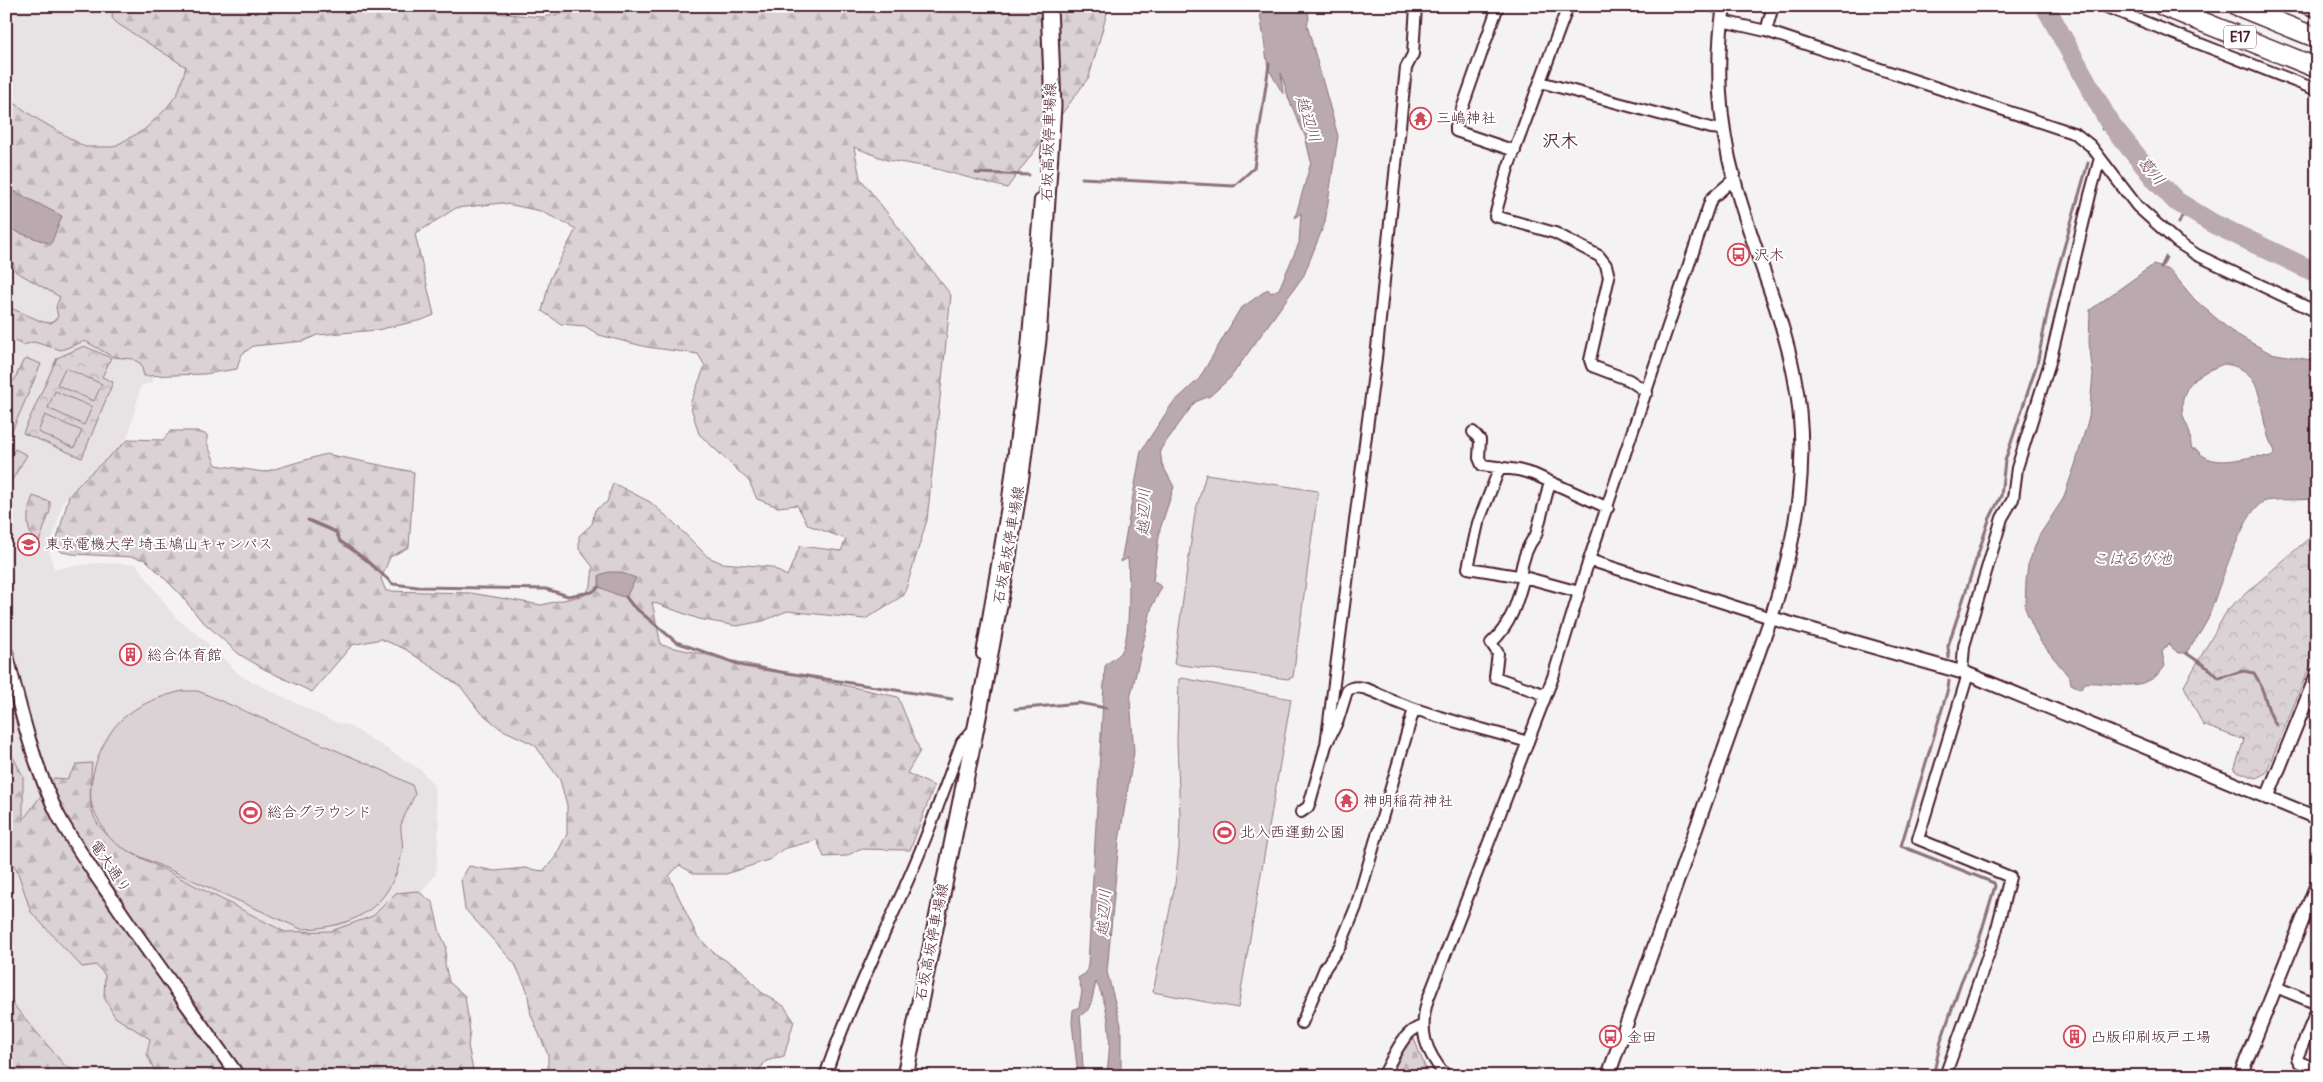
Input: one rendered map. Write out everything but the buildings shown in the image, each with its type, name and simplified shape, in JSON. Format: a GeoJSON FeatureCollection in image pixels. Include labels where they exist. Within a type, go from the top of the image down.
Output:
{"type":"FeatureCollection","features":[{"type":"Feature","properties":{"kind":"highway","name":"E17"},"geometry":{"type":"LineString","coordinates":[[2163,6],[2317,68]]}},
{"type":"Feature","properties":{"kind":"highway","name":"E17"},"geometry":{"type":"LineString","coordinates":[[2238,6],[2317,38]]}},
{"type":"Feature","properties":{"kind":"main road","name":"石坂高坂停車場線"},"geometry":{"type":"LineString","coordinates":[[905,1076],[977,722],[1007,563],[1038,340],[1054,106],[1049,6]]}},
{"type":"Feature","properties":{"kind":"street"},"geometry":{"type":"LineString","coordinates":[[1301,812],[1308,807],[1310,802],[1326,745],[1376,358],[1406,68],[1413,54],[1416,6]]}},
{"type":"Feature","properties":{"kind":"street"},"geometry":{"type":"LineString","coordinates":[[1498,6],[1456,126],[1456,131],[1515,151]]}},
{"type":"Feature","properties":{"kind":"street"},"geometry":{"type":"LineString","coordinates":[[1568,6],[1508,168],[1495,216],[1555,233],[1599,256],[1606,265],[1609,277],[1590,360],[1592,366],[1628,380],[1647,392]]}},
{"type":"Feature","properties":{"kind":"street"},"geometry":{"type":"LineString","coordinates":[[1766,31],[1773,6]]}},
{"type":"Feature","properties":{"kind":"street"},"geometry":{"type":"LineString","coordinates":[[2104,6],[2174,30],[2317,90]]}},
{"type":"Feature","properties":{"kind":"street"},"geometry":{"type":"LineString","coordinates":[[2302,6],[2317,12]]}},
{"type":"Feature","properties":{"kind":"street"},"geometry":{"type":"LineString","coordinates":[[1608,1076],[1771,618],[1790,553],[1801,476],[1801,431],[1794,376],[1786,343],[1734,179],[1723,129],[1720,75],[1720,11],[1766,31],[2076,134],[2091,146],[2136,206],[2177,242],[2197,255],[2317,312]]}},
{"type":"Feature","properties":{"kind":"street"},"geometry":{"type":"LineString","coordinates":[[1540,82],[1712,128],[1723,129]]}},
{"type":"Feature","properties":{"kind":"street"},"geometry":{"type":"LineString","coordinates":[[1945,1076],[1995,936],[2010,877],[1918,839],[1965,673],[1964,646],[2002,518],[2013,499],[2017,468],[2050,362],[2100,158]]}},
{"type":"Feature","properties":{"kind":"street"},"geometry":{"type":"LineString","coordinates":[[1446,1076],[1426,1044],[1422,1026],[1424,1010],[1546,695],[1589,560],[1711,199],[1734,179]]}},
{"type":"Feature","properties":{"kind":"street"},"geometry":{"type":"LineString","coordinates":[[1473,432],[1480,440],[1479,458],[1482,465],[1518,470],[1608,508]]}},
{"type":"Feature","properties":{"kind":"street"},"geometry":{"type":"LineString","coordinates":[[1500,467],[1478,523],[1468,568],[1522,577],[1579,592]]}},
{"type":"Feature","properties":{"kind":"street"},"geometry":{"type":"LineString","coordinates":[[1546,695],[1495,677],[1498,653],[1491,643],[1500,634],[1513,615],[1522,577],[1522,565],[1531,542],[1536,535],[1550,482]]}},
{"type":"Feature","properties":{"kind":"street"},"geometry":{"type":"LineString","coordinates":[[1589,560],[1771,618],[1965,673],[2317,818]]}},
{"type":"Feature","properties":{"kind":"street","name":"電大通り"},"geometry":{"type":"LineString","coordinates":[[6,652],[21,713],[41,775],[60,818],[113,901],[238,1076]]}},
{"type":"Feature","properties":{"kind":"street"},"geometry":{"type":"LineString","coordinates":[[2267,798],[2317,674]]}},
{"type":"Feature","properties":{"kind":"street"},"geometry":{"type":"LineString","coordinates":[[1326,745],[1338,720],[1347,690],[1350,687],[1360,687],[1414,709],[1528,742]]}},
{"type":"Feature","properties":{"kind":"street"},"geometry":{"type":"LineString","coordinates":[[1302,1024],[1325,968],[1340,946],[1356,907],[1414,709]]}},
{"type":"Feature","properties":{"kind":"street"},"geometry":{"type":"LineString","coordinates":[[825,1076],[836,1044],[867,970],[912,871],[962,742],[977,722]]}},
{"type":"Feature","properties":{"kind":"street"},"geometry":{"type":"LineString","coordinates":[[2244,1075],[2276,987],[2317,884]]}},
{"type":"Feature","properties":{"kind":"street"},"geometry":{"type":"LineString","coordinates":[[2276,987],[2317,1004]]}},
{"type":"Feature","properties":{"kind":"street"},"geometry":{"type":"LineString","coordinates":[[2317,1010],[2297,1058],[2299,1062],[2317,1069]]}},
{"type":"Feature","properties":{"kind":"street"},"geometry":{"type":"LineString","coordinates":[[1383,1076],[1407,1036],[1414,1028],[1422,1026]]}},
{"type":"Feature","properties":{"kind":"shaded area","name":"東京電機大学 埼玉鳩山キャンパス"},"geometry":{"type":"Polygon","coordinates":[[[6,6],[116,6],[192,49],[154,336],[153,382],[141,386],[128,436],[117,458],[63,501],[49,553],[54,569],[95,563],[136,564],[175,617],[201,637],[241,676],[334,722],[348,725],[421,770],[434,786],[439,825],[436,874],[373,951],[380,1076],[103,1076],[65,1066],[6,996],[6,6]]]}},
{"type":"Feature","properties":{"kind":"green space"},"geometry":{"type":"Polygon","coordinates":[[[113,6],[415,6],[542,17],[609,6],[1109,6],[1089,77],[1007,188],[929,167],[887,160],[854,147],[860,178],[951,295],[927,520],[904,595],[865,619],[787,611],[763,621],[737,626],[699,619],[652,602],[661,645],[898,697],[920,751],[907,773],[934,786],[910,850],[859,849],[847,856],[824,857],[817,840],[783,849],[771,859],[726,874],[695,874],[679,865],[669,876],[697,936],[714,953],[741,970],[761,992],[784,1006],[794,1021],[784,1056],[766,1061],[755,1076],[548,1076],[548,1055],[531,1015],[527,990],[515,964],[465,909],[461,879],[469,866],[495,871],[525,868],[543,871],[554,859],[567,834],[567,805],[560,780],[535,745],[501,729],[479,711],[461,687],[405,649],[381,639],[352,645],[312,692],[264,669],[239,654],[200,619],[180,594],[146,560],[133,557],[72,554],[62,552],[55,546],[69,496],[84,479],[129,439],[163,440],[170,431],[197,431],[207,435],[207,443],[216,465],[264,472],[326,454],[414,472],[409,547],[390,557],[381,579],[386,591],[471,593],[541,605],[585,595],[591,585],[593,567],[579,549],[579,536],[592,524],[595,510],[607,502],[613,483],[650,502],[708,557],[722,563],[771,567],[787,576],[800,546],[841,551],[846,539],[808,525],[797,505],[778,507],[757,499],[749,481],[699,434],[690,404],[705,366],[698,354],[647,347],[599,335],[585,326],[561,324],[542,311],[550,279],[576,229],[541,211],[502,203],[456,208],[415,234],[434,315],[422,320],[377,330],[317,335],[304,341],[253,346],[241,355],[237,369],[204,374],[144,376],[141,364],[133,359],[113,357],[85,341],[61,350],[34,342],[23,345],[6,337],[6,306],[43,322],[51,323],[58,317],[56,307],[60,297],[15,271],[13,262],[6,259],[6,97],[34,117],[85,147],[113,147],[144,130],[165,110],[178,93],[186,67],[118,24],[112,18],[113,6]]]}},
{"type":"Feature","properties":{"kind":"green space"},"geometry":{"type":"Polygon","coordinates":[[[84,346],[111,358],[102,377],[113,382],[82,458],[23,433],[57,358],[84,346]]]}},
{"type":"Feature","properties":{"kind":"green space"},"geometry":{"type":"Polygon","coordinates":[[[28,359],[41,364],[12,431],[6,432],[6,383],[14,381],[23,361],[28,359]]]}},
{"type":"Feature","properties":{"kind":"green space"},"geometry":{"type":"Polygon","coordinates":[[[65,368],[102,384],[94,401],[57,385],[65,368]]]}},
{"type":"Feature","properties":{"kind":"green space"},"geometry":{"type":"Polygon","coordinates":[[[55,391],[92,407],[84,425],[48,408],[55,391]]]}},
{"type":"Feature","properties":{"kind":"green space"},"geometry":{"type":"Polygon","coordinates":[[[45,415],[82,431],[74,448],[38,432],[45,415]]]}},
{"type":"Feature","properties":{"kind":"green space"},"geometry":{"type":"Polygon","coordinates":[[[15,449],[27,455],[6,490],[6,465],[15,449]]]}},
{"type":"Feature","properties":{"kind":"green space"},"geometry":{"type":"Polygon","coordinates":[[[1206,474],[1318,491],[1293,677],[1288,679],[1174,664],[1195,513],[1206,474]]]}},
{"type":"Feature","properties":{"kind":"green space"},"geometry":{"type":"Polygon","coordinates":[[[33,496],[50,502],[50,511],[39,542],[34,541],[28,524],[29,507],[33,496]]]}},
{"type":"Feature","properties":{"kind":"green space"},"geometry":{"type":"Polygon","coordinates":[[[2317,531],[2317,649],[2266,773],[2256,778],[2234,770],[2244,740],[2203,725],[2184,686],[2228,609],[2317,531]]]}},
{"type":"Feature","properties":{"kind":"green space","name":"北入西運動公園"},"geometry":{"type":"Polygon","coordinates":[[[1182,678],[1291,699],[1238,1008],[1153,992],[1175,884],[1179,848],[1180,816],[1177,741],[1179,679],[1182,678]]]}},
{"type":"Feature","properties":{"kind":"green space","name":"総合グラウンド"},"geometry":{"type":"Polygon","coordinates":[[[183,691],[198,691],[382,770],[412,785],[415,794],[401,825],[402,849],[397,871],[390,887],[368,911],[354,919],[338,924],[320,928],[301,929],[130,852],[118,845],[105,832],[91,802],[94,769],[102,747],[114,728],[135,709],[166,695],[183,691]]]}},
{"type":"Feature","properties":{"kind":"green space"},"geometry":{"type":"Polygon","coordinates":[[[6,744],[23,776],[23,820],[54,778],[67,779],[77,764],[92,763],[91,805],[93,815],[105,833],[130,852],[285,932],[331,931],[373,916],[396,893],[418,891],[433,903],[440,933],[446,946],[445,964],[449,982],[465,996],[470,1032],[468,1045],[474,1076],[157,1076],[147,1054],[150,1039],[115,1017],[104,997],[105,975],[96,965],[82,967],[31,912],[17,870],[6,855],[6,744]]]}},
{"type":"Feature","properties":{"kind":"green space"},"geometry":{"type":"Polygon","coordinates":[[[6,996],[65,1066],[89,1076],[6,1076],[6,996]]]}},
{"type":"Feature","properties":{"kind":"green space"},"geometry":{"type":"Polygon","coordinates":[[[1412,1036],[1427,1072],[1396,1069],[1394,1065],[1412,1036]]]}},
{"type":"Feature","properties":{"kind":"water","name":"越辺川"},"geometry":{"type":"Polygon","coordinates":[[[1259,6],[1307,6],[1309,18],[1307,25],[1338,136],[1325,222],[1304,275],[1230,378],[1210,396],[1195,402],[1160,450],[1162,464],[1174,487],[1160,529],[1153,581],[1162,587],[1152,606],[1130,699],[1134,752],[1119,841],[1107,972],[1121,1025],[1121,1076],[1106,1076],[1109,1053],[1109,1028],[1105,1004],[1096,982],[1090,1008],[1080,1016],[1084,1076],[1078,1076],[1072,1023],[1073,1010],[1079,1007],[1082,991],[1078,978],[1086,973],[1088,965],[1105,666],[1122,651],[1127,632],[1129,606],[1128,558],[1121,562],[1141,451],[1172,404],[1199,379],[1240,309],[1268,289],[1271,293],[1279,289],[1299,243],[1301,213],[1295,218],[1311,162],[1305,136],[1289,100],[1281,73],[1283,94],[1268,68],[1259,6]]]}},
{"type":"Feature","properties":{"kind":"water"},"geometry":{"type":"Polygon","coordinates":[[[6,187],[62,216],[51,244],[17,232],[6,225],[6,187]]]}},
{"type":"Feature","properties":{"kind":"water","name":"こはるが池"},"geometry":{"type":"Polygon","coordinates":[[[2153,265],[2170,270],[2195,300],[2231,331],[2270,353],[2317,361],[2317,486],[2311,489],[2310,499],[2267,501],[2255,509],[2239,536],[2207,621],[2186,653],[2178,653],[2168,644],[2162,652],[2165,666],[2148,681],[2128,685],[2085,683],[2081,689],[2071,684],[2070,678],[2040,641],[2025,608],[2028,565],[2039,536],[2063,499],[2089,417],[2093,374],[2089,343],[2090,310],[2153,265]],[[2224,364],[2206,372],[2192,382],[2184,396],[2182,405],[2183,416],[2189,432],[2192,449],[2196,449],[2208,458],[2222,461],[2255,456],[2269,457],[2275,451],[2265,425],[2256,385],[2249,375],[2239,368],[2224,364]]]}},
{"type":"Feature","properties":{"kind":"water"},"geometry":{"type":"Polygon","coordinates":[[[619,572],[636,578],[626,597],[599,587],[599,575],[619,572]]]}},
{"type":"Feature","properties":{"kind":"waterway","name":"葛川"},"geometry":{"type":"LineString","coordinates":[[2045,6],[2109,122],[2156,180],[2176,201],[2212,223],[2317,273]]}},
{"type":"Feature","properties":{"kind":"waterway"},"geometry":{"type":"LineString","coordinates":[[1082,178],[1234,186],[1254,168],[1269,64]]}},
{"type":"Feature","properties":{"kind":"waterway"},"geometry":{"type":"LineString","coordinates":[[2102,129],[2109,122]]}},
{"type":"Feature","properties":{"kind":"waterway"},"geometry":{"type":"LineString","coordinates":[[1949,658],[1948,646],[1989,520],[2001,496],[2005,461],[2037,364],[2052,290],[2088,163]]}},
{"type":"Feature","properties":{"kind":"waterway"},"geometry":{"type":"LineString","coordinates":[[976,173],[1029,175]]}},
{"type":"Feature","properties":{"kind":"waterway"},"geometry":{"type":"LineString","coordinates":[[2179,223],[2186,207]]}},
{"type":"Feature","properties":{"kind":"waterway"},"geometry":{"type":"LineString","coordinates":[[2161,268],[2166,257]]}},
{"type":"Feature","properties":{"kind":"waterway"},"geometry":{"type":"LineString","coordinates":[[308,520],[336,532],[340,541],[365,559],[393,584],[418,587],[546,589],[568,596],[592,592],[599,587]]}},
{"type":"Feature","properties":{"kind":"waterway"},"geometry":{"type":"LineString","coordinates":[[626,597],[632,605],[676,642],[744,666],[952,699]]}},
{"type":"Feature","properties":{"kind":"waterway"},"geometry":{"type":"LineString","coordinates":[[2186,653],[2211,670],[2219,678],[2243,671],[2254,673],[2276,725]]}},
{"type":"Feature","properties":{"kind":"waterway"},"geometry":{"type":"LineString","coordinates":[[1933,1076],[1941,1041],[1961,982],[1978,943],[1995,886],[1994,883],[1901,846],[1949,681]]}},
{"type":"Feature","properties":{"kind":"waterway"},"geometry":{"type":"LineString","coordinates":[[1015,709],[1079,703],[1106,708]]}},
{"type":"Feature","properties":{"kind":"place","name":"三嶋神社"},"geometry":{"type":"Point","coordinates":[1420,118]}},
{"type":"Feature","properties":{"kind":"place","name":"沢木"},"geometry":{"type":"Point","coordinates":[1738,255]}},
{"type":"Feature","properties":{"kind":"place","name":"東京電機大学 埼玉鳩山キャンパス"},"geometry":{"type":"Point","coordinates":[29,544]}},
{"type":"Feature","properties":{"kind":"place","name":"総合体育館"},"geometry":{"type":"Point","coordinates":[131,655]}},
{"type":"Feature","properties":{"kind":"place","name":"神明稲荷神社"},"geometry":{"type":"Point","coordinates":[1347,801]}},
{"type":"Feature","properties":{"kind":"place","name":"総合グラウンド"},"geometry":{"type":"Point","coordinates":[251,812]}},
{"type":"Feature","properties":{"kind":"place","name":"北入西運動公園"},"geometry":{"type":"Point","coordinates":[1224,832]}},
{"type":"Feature","properties":{"kind":"place","name":"金田"},"geometry":{"type":"Point","coordinates":[1611,1037]}},
{"type":"Feature","properties":{"kind":"place","name":"凸版印刷坂戸工場"},"geometry":{"type":"Point","coordinates":[2075,1037]}},
{"type":"Feature","properties":{"kind":"district","name":"沢木"},"geometry":{"type":"Point","coordinates":[1560,141]}}]}
